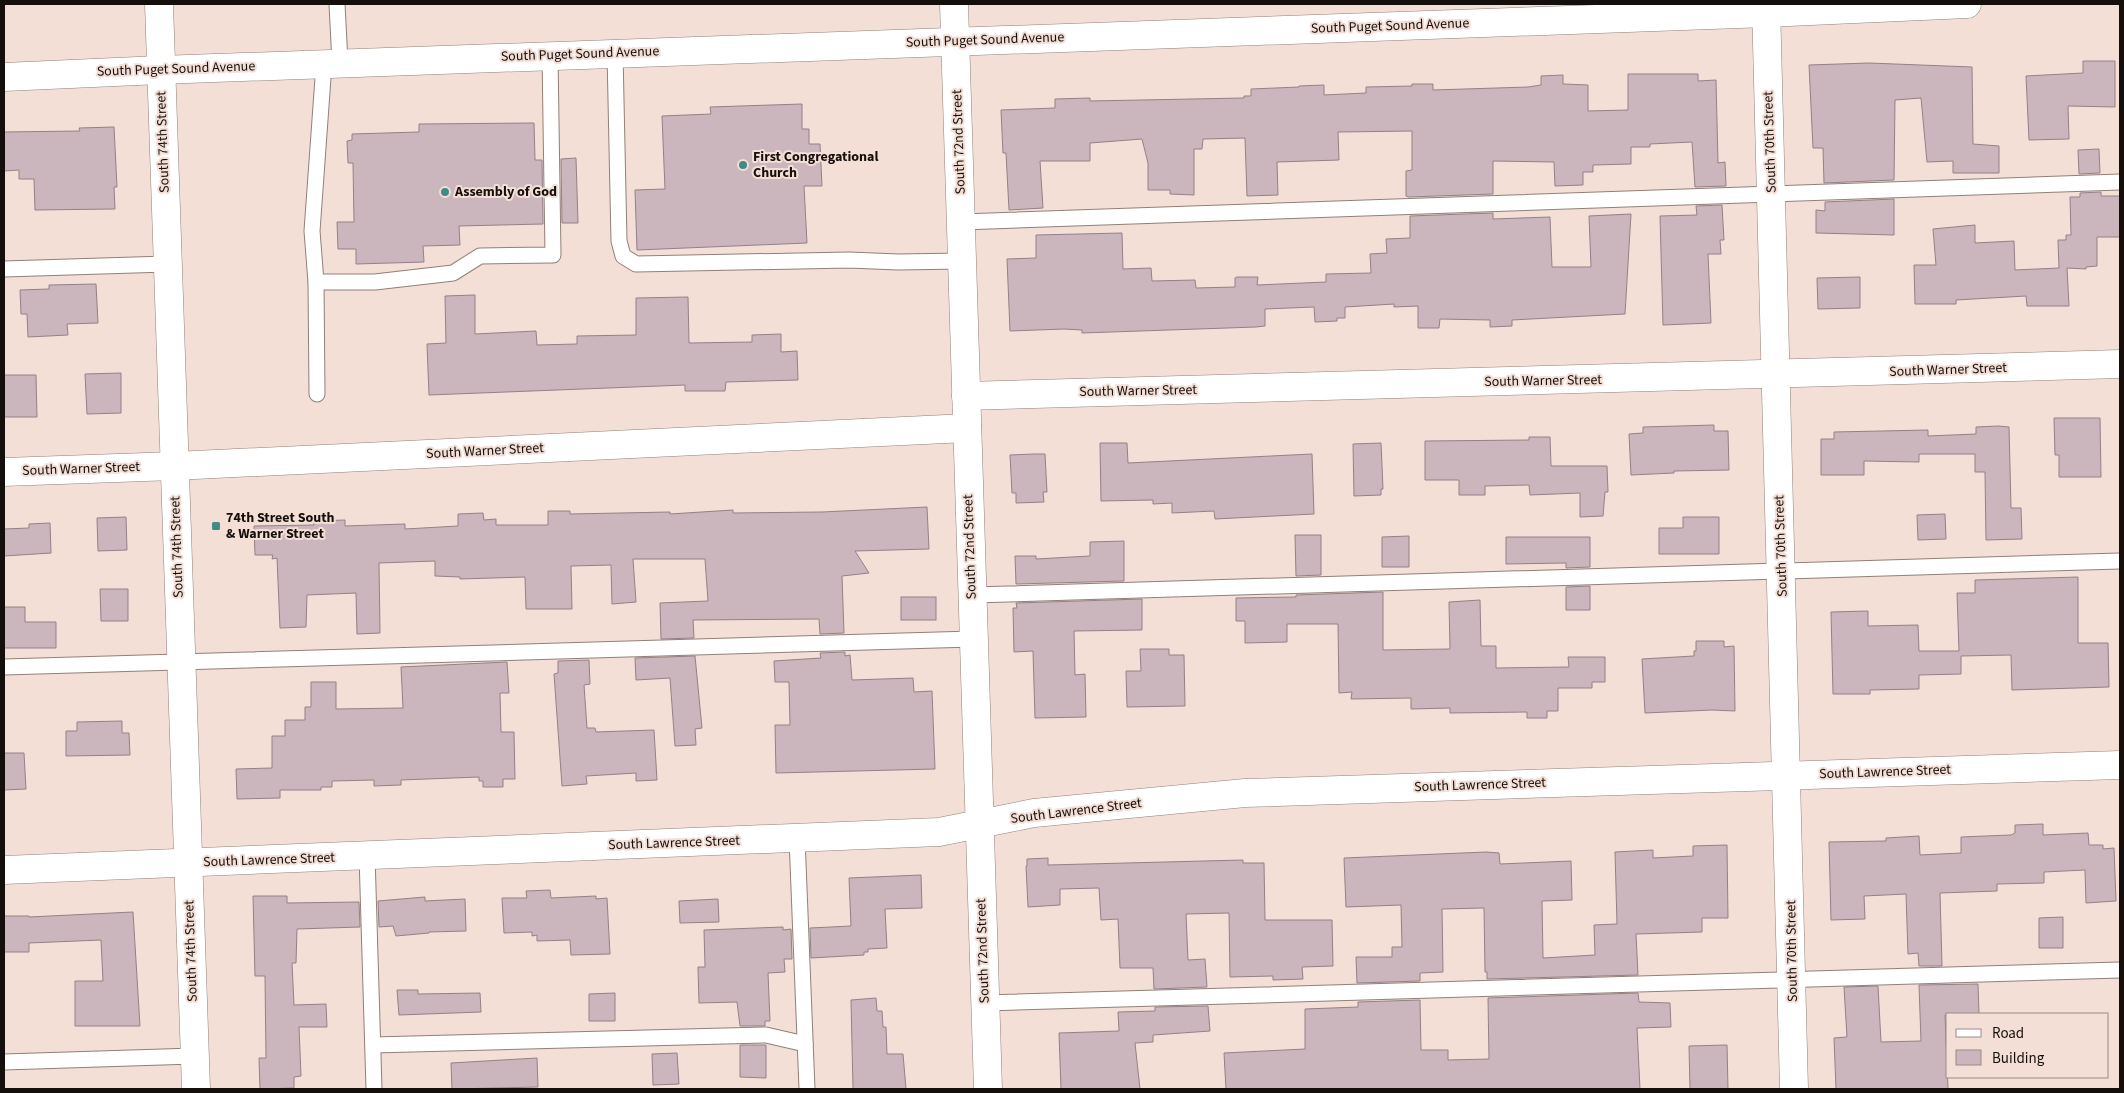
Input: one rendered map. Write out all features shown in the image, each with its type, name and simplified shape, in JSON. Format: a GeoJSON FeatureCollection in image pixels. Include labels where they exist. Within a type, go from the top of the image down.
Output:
{"type":"FeatureCollection","features":[{"type":"Feature","properties":{"kind":"street","name":"South 74th Street"},"geometry":{"type":"LineString","coordinates":[[159,4],[196,1089]]}},
{"type":"Feature","properties":{"kind":"street","name":"South 72nd Street"},"geometry":{"type":"LineString","coordinates":[[954,4],[988,1089]]}},
{"type":"Feature","properties":{"kind":"street","name":"South Puget Sound Avenue"},"geometry":{"type":"LineString","coordinates":[[4,77],[1766,8],[1966,4]]}},
{"type":"Feature","properties":{"kind":"street","name":"South 70th Street"},"geometry":{"type":"LineString","coordinates":[[1766,8],[1788,775],[1794,1089]]}},
{"type":"Feature","properties":{"kind":"street","name":"South Warner Street"},"geometry":{"type":"LineString","coordinates":[[966,396],[2120,364]]}},
{"type":"Feature","properties":{"kind":"street","name":"South Warner Street"},"geometry":{"type":"LineString","coordinates":[[4,472],[174,466],[967,428]]}},
{"type":"Feature","properties":{"kind":"street","name":"South Lawrence Street"},"geometry":{"type":"LineString","coordinates":[[4,870],[939,832],[1034,812],[1245,793],[2120,765]]}},
{"type":"Feature","properties":{"kind":"lane"},"geometry":{"type":"LineString","coordinates":[[317,394],[316,282],[312,231],[337,4]]}},
{"type":"Feature","properties":{"kind":"lane"},"geometry":{"type":"LineString","coordinates":[[616,53],[618,241],[622,256],[636,264],[848,260],[898,262],[962,261]]}},
{"type":"Feature","properties":{"kind":"lane"},"geometry":{"type":"LineString","coordinates":[[316,282],[375,282],[453,273],[480,256],[553,255],[550,56]]}},
{"type":"Feature","properties":{"kind":"lane"},"geometry":{"type":"LineString","coordinates":[[961,222],[2120,182]]}},
{"type":"Feature","properties":{"kind":"lane"},"geometry":{"type":"LineString","coordinates":[[4,269],[167,264]]}},
{"type":"Feature","properties":{"kind":"lane"},"geometry":{"type":"LineString","coordinates":[[972,595],[2120,561]]}},
{"type":"Feature","properties":{"kind":"lane"},"geometry":{"type":"LineString","coordinates":[[4,667],[973,639]]}},
{"type":"Feature","properties":{"kind":"lane"},"geometry":{"type":"LineString","coordinates":[[797,838],[807,1089]]}},
{"type":"Feature","properties":{"kind":"lane"},"geometry":{"type":"LineString","coordinates":[[367,856],[374,1089]]}},
{"type":"Feature","properties":{"kind":"lane"},"geometry":{"type":"LineString","coordinates":[[985,1003],[2120,970]]}},
{"type":"Feature","properties":{"kind":"lane"},"geometry":{"type":"LineString","coordinates":[[373,1045],[766,1034],[805,1044]]}},
{"type":"Feature","properties":{"kind":"lane"},"geometry":{"type":"LineString","coordinates":[[4,1062],[194,1056]]}},
{"type":"Feature","properties":{"kind":"building"},"geometry":{"type":"Polygon","coordinates":[[[2083,61],[2115,61],[2115,107],[2068,106],[2069,139],[2029,140],[2026,76],[2083,73],[2083,61]]]}},
{"type":"Feature","properties":{"kind":"building"},"geometry":{"type":"Polygon","coordinates":[[[1869,63],[1972,67],[1973,144],[1999,146],[1999,173],[1953,173],[1953,161],[1927,162],[1921,98],[1895,100],[1894,180],[1824,183],[1823,148],[1813,148],[1809,65],[1869,63]]]}},
{"type":"Feature","properties":{"kind":"building"},"geometry":{"type":"Polygon","coordinates":[[[1628,74],[1698,74],[1698,81],[1716,80],[1718,163],[1725,162],[1726,186],[1695,187],[1692,142],[1650,144],[1650,147],[1631,147],[1631,164],[1593,165],[1593,172],[1583,172],[1583,185],[1555,186],[1554,162],[1493,161],[1493,194],[1409,197],[1406,196],[1406,171],[1412,170],[1412,131],[1338,132],[1339,160],[1277,162],[1278,195],[1247,196],[1245,138],[1203,139],[1202,149],[1194,149],[1194,195],[1170,194],[1170,190],[1148,190],[1148,163],[1142,139],[1090,143],[1090,161],[1040,161],[1043,208],[1009,210],[1006,153],[1003,153],[1001,110],[1055,108],[1055,99],[1090,98],[1090,101],[1244,98],[1244,96],[1251,96],[1251,89],[1299,86],[1324,85],[1324,95],[1366,93],[1366,87],[1412,86],[1412,84],[1433,84],[1433,90],[1528,87],[1541,85],[1541,76],[1563,75],[1563,84],[1588,85],[1588,111],[1628,110],[1628,74]]]}},
{"type":"Feature","properties":{"kind":"building","name":"First Congregational Church"},"geometry":{"type":"Polygon","coordinates":[[[802,104],[802,129],[809,129],[809,144],[820,144],[822,186],[804,186],[807,243],[637,250],[635,190],[665,189],[662,116],[711,114],[710,107],[802,104]]]}},
{"type":"Feature","properties":{"kind":"building","name":"Assembly of God"},"geometry":{"type":"Polygon","coordinates":[[[534,123],[535,160],[542,160],[543,224],[459,226],[460,245],[423,246],[424,262],[356,264],[356,249],[338,249],[337,222],[354,222],[353,163],[348,163],[347,141],[352,140],[352,134],[419,132],[419,124],[534,123]]]}},
{"type":"Feature","properties":{"kind":"building"},"geometry":{"type":"Polygon","coordinates":[[[114,127],[117,187],[114,187],[115,209],[35,210],[34,179],[19,179],[19,170],[4,171],[4,132],[80,131],[79,128],[114,127]]]}},
{"type":"Feature","properties":{"kind":"building"},"geometry":{"type":"Polygon","coordinates":[[[2099,149],[2100,173],[2079,174],[2078,150],[2099,149]]]}},
{"type":"Feature","properties":{"kind":"building"},"geometry":{"type":"Polygon","coordinates":[[[576,158],[578,223],[562,223],[561,159],[576,158]]]}},
{"type":"Feature","properties":{"kind":"building"},"geometry":{"type":"Polygon","coordinates":[[[2101,192],[2101,196],[2120,196],[2120,237],[2097,237],[2097,266],[2086,267],[2086,269],[2067,268],[2069,306],[2027,306],[2026,296],[1956,300],[1956,304],[1915,304],[1914,265],[1936,265],[1933,229],[1975,225],[1975,243],[2014,241],[2015,270],[2059,268],[2058,240],[2066,240],[2066,235],[2071,235],[2070,197],[2080,197],[2080,193],[2101,192]]]}},
{"type":"Feature","properties":{"kind":"building"},"geometry":{"type":"Polygon","coordinates":[[[1894,199],[1894,235],[1816,233],[1816,210],[1825,211],[1825,202],[1894,199]]]}},
{"type":"Feature","properties":{"kind":"building"},"geometry":{"type":"Polygon","coordinates":[[[1722,205],[1724,240],[1720,240],[1721,254],[1708,254],[1711,323],[1663,325],[1660,216],[1697,215],[1696,206],[1722,205]]]}},
{"type":"Feature","properties":{"kind":"building"},"geometry":{"type":"Polygon","coordinates":[[[1493,213],[1493,219],[1550,217],[1552,267],[1591,267],[1589,216],[1631,214],[1625,314],[1512,320],[1512,326],[1490,327],[1490,320],[1440,319],[1439,328],[1418,328],[1418,306],[1394,307],[1394,304],[1345,307],[1345,318],[1337,318],[1337,321],[1315,322],[1314,307],[1265,309],[1265,326],[1256,327],[1082,333],[1082,330],[1064,329],[1010,331],[1007,259],[1036,258],[1036,235],[1122,233],[1123,269],[1151,268],[1152,281],[1195,280],[1196,288],[1235,287],[1235,278],[1237,277],[1258,277],[1257,285],[1326,282],[1326,274],[1371,273],[1370,254],[1387,253],[1386,239],[1410,238],[1410,216],[1493,213]]]}},
{"type":"Feature","properties":{"kind":"building"},"geometry":{"type":"Polygon","coordinates":[[[1860,277],[1860,308],[1818,309],[1817,278],[1860,277]]]}},
{"type":"Feature","properties":{"kind":"building"},"geometry":{"type":"Polygon","coordinates":[[[96,284],[98,323],[67,324],[68,335],[28,337],[27,314],[21,314],[20,290],[49,289],[49,285],[96,284]]]}},
{"type":"Feature","properties":{"kind":"building"},"geometry":{"type":"Polygon","coordinates":[[[475,295],[475,334],[536,331],[537,345],[577,344],[577,336],[636,335],[636,298],[688,297],[689,343],[752,342],[752,335],[781,334],[781,352],[797,351],[798,380],[726,382],[725,391],[685,391],[685,385],[429,395],[427,344],[446,343],[445,296],[475,295]]]}},
{"type":"Feature","properties":{"kind":"building"},"geometry":{"type":"Polygon","coordinates":[[[121,373],[121,413],[87,414],[85,374],[121,373]]]}},
{"type":"Feature","properties":{"kind":"building"},"geometry":{"type":"Polygon","coordinates":[[[4,375],[36,375],[37,417],[4,417],[4,375]]]}},
{"type":"Feature","properties":{"kind":"building"},"geometry":{"type":"Polygon","coordinates":[[[2054,418],[2100,418],[2101,477],[2059,477],[2059,455],[2055,455],[2054,418]]]}},
{"type":"Feature","properties":{"kind":"building"},"geometry":{"type":"Polygon","coordinates":[[[1714,425],[1714,431],[1728,431],[1729,470],[1674,471],[1674,473],[1631,475],[1629,434],[1643,433],[1643,427],[1714,425]]]}},
{"type":"Feature","properties":{"kind":"building"},"geometry":{"type":"Polygon","coordinates":[[[1976,427],[2009,427],[2011,508],[2021,508],[2022,539],[1986,540],[1985,472],[1975,472],[1975,454],[1919,454],[1919,462],[1864,461],[1864,475],[1821,475],[1821,439],[1834,439],[1834,432],[1928,430],[1928,436],[1976,434],[1976,427]]]}},
{"type":"Feature","properties":{"kind":"building"},"geometry":{"type":"Polygon","coordinates":[[[1529,437],[1550,437],[1551,466],[1607,466],[1608,492],[1605,492],[1603,516],[1580,517],[1580,493],[1530,495],[1529,485],[1485,486],[1485,495],[1459,495],[1459,480],[1425,480],[1425,441],[1529,440],[1529,437]]]}},
{"type":"Feature","properties":{"kind":"building"},"geometry":{"type":"Polygon","coordinates":[[[1100,443],[1127,443],[1128,463],[1312,454],[1314,514],[1215,519],[1214,511],[1172,513],[1172,503],[1153,504],[1153,500],[1101,501],[1100,443]]]}},
{"type":"Feature","properties":{"kind":"building"},"geometry":{"type":"Polygon","coordinates":[[[1381,443],[1383,489],[1381,489],[1381,495],[1354,496],[1353,444],[1381,443]]]}},
{"type":"Feature","properties":{"kind":"building"},"geometry":{"type":"Polygon","coordinates":[[[1045,454],[1047,492],[1043,492],[1044,502],[1016,503],[1016,493],[1012,493],[1010,455],[1045,454]]]}},
{"type":"Feature","properties":{"kind":"building"},"geometry":{"type":"Polygon","coordinates":[[[927,507],[929,549],[855,551],[869,573],[842,576],[844,633],[820,634],[819,619],[693,620],[694,638],[661,639],[660,603],[708,601],[705,559],[633,559],[636,602],[612,604],[611,565],[571,566],[572,609],[526,609],[525,577],[460,579],[460,577],[435,576],[435,561],[379,563],[380,633],[357,634],[356,593],[307,595],[306,627],[280,628],[277,558],[272,559],[273,555],[255,555],[254,526],[314,525],[314,521],[345,520],[345,526],[405,524],[405,529],[458,526],[458,514],[483,513],[484,520],[496,519],[496,525],[548,525],[548,511],[570,511],[570,514],[670,512],[670,514],[733,510],[733,513],[822,512],[927,507]]]}},
{"type":"Feature","properties":{"kind":"building"},"geometry":{"type":"Polygon","coordinates":[[[1945,514],[1946,539],[1918,540],[1917,515],[1945,514]]]}},
{"type":"Feature","properties":{"kind":"building"},"geometry":{"type":"Polygon","coordinates":[[[126,517],[127,550],[98,551],[97,518],[126,517]]]}},
{"type":"Feature","properties":{"kind":"building"},"geometry":{"type":"Polygon","coordinates":[[[1683,517],[1719,517],[1719,554],[1659,554],[1659,528],[1683,528],[1683,517]]]}},
{"type":"Feature","properties":{"kind":"building"},"geometry":{"type":"Polygon","coordinates":[[[50,523],[51,553],[4,556],[4,529],[29,528],[29,524],[50,523]]]}},
{"type":"Feature","properties":{"kind":"building"},"geometry":{"type":"Polygon","coordinates":[[[1295,535],[1321,535],[1321,575],[1296,576],[1295,535]]]}},
{"type":"Feature","properties":{"kind":"building"},"geometry":{"type":"Polygon","coordinates":[[[1409,536],[1409,567],[1382,567],[1382,537],[1409,536]]]}},
{"type":"Feature","properties":{"kind":"building"},"geometry":{"type":"Polygon","coordinates":[[[1506,537],[1590,537],[1590,567],[1566,568],[1566,563],[1506,564],[1506,537]]]}},
{"type":"Feature","properties":{"kind":"building"},"geometry":{"type":"Polygon","coordinates":[[[1124,541],[1124,581],[1016,584],[1015,556],[1036,556],[1036,559],[1090,556],[1090,542],[1124,541]]]}},
{"type":"Feature","properties":{"kind":"building"},"geometry":{"type":"Polygon","coordinates":[[[2078,577],[2078,643],[2108,643],[2109,687],[2012,690],[2011,655],[1961,656],[1961,674],[1919,675],[1919,689],[1870,690],[1870,694],[1833,694],[1831,612],[1868,611],[1868,626],[1918,625],[1919,651],[1959,651],[1957,593],[1975,593],[1975,580],[2078,577]]]}},
{"type":"Feature","properties":{"kind":"building"},"geometry":{"type":"Polygon","coordinates":[[[1590,586],[1590,610],[1566,610],[1566,587],[1590,586]]]}},
{"type":"Feature","properties":{"kind":"building"},"geometry":{"type":"Polygon","coordinates":[[[100,589],[128,589],[128,621],[101,621],[100,589]]]}},
{"type":"Feature","properties":{"kind":"building"},"geometry":{"type":"Polygon","coordinates":[[[1383,592],[1383,650],[1450,649],[1449,602],[1480,600],[1481,646],[1496,646],[1496,668],[1569,667],[1568,657],[1605,657],[1605,682],[1592,682],[1592,688],[1558,688],[1558,711],[1547,711],[1547,718],[1527,718],[1527,712],[1450,713],[1450,708],[1411,709],[1411,698],[1351,699],[1352,692],[1339,693],[1338,624],[1287,624],[1287,642],[1245,643],[1245,621],[1236,621],[1236,598],[1383,592]]]}},
{"type":"Feature","properties":{"kind":"building"},"geometry":{"type":"Polygon","coordinates":[[[901,597],[936,597],[936,620],[901,620],[901,597]]]}},
{"type":"Feature","properties":{"kind":"building"},"geometry":{"type":"Polygon","coordinates":[[[1142,599],[1142,630],[1074,631],[1075,675],[1085,674],[1086,717],[1035,718],[1033,651],[1014,652],[1013,608],[1017,608],[1016,603],[1142,599]]]}},
{"type":"Feature","properties":{"kind":"building"},"geometry":{"type":"Polygon","coordinates":[[[4,607],[25,607],[25,622],[56,622],[56,648],[4,648],[4,607]]]}},
{"type":"Feature","properties":{"kind":"building"},"geometry":{"type":"Polygon","coordinates":[[[1696,641],[1724,641],[1724,647],[1734,646],[1735,711],[1712,710],[1645,713],[1642,659],[1694,656],[1696,641]]]}},
{"type":"Feature","properties":{"kind":"building"},"geometry":{"type":"Polygon","coordinates":[[[1140,649],[1169,649],[1169,655],[1184,655],[1185,706],[1127,707],[1126,671],[1141,671],[1140,649]]]}},
{"type":"Feature","properties":{"kind":"building"},"geometry":{"type":"Polygon","coordinates":[[[845,652],[845,656],[850,655],[852,680],[913,678],[914,692],[932,691],[935,769],[776,773],[775,725],[790,725],[789,682],[775,682],[774,661],[821,658],[820,653],[845,652]]]}},
{"type":"Feature","properties":{"kind":"building"},"geometry":{"type":"Polygon","coordinates":[[[695,656],[702,728],[695,729],[696,745],[675,746],[670,678],[636,680],[635,658],[695,656]]]}},
{"type":"Feature","properties":{"kind":"building"},"geometry":{"type":"Polygon","coordinates":[[[589,660],[590,684],[584,685],[587,728],[595,728],[596,732],[654,730],[657,780],[636,781],[636,773],[586,776],[587,784],[562,786],[554,674],[558,673],[558,661],[589,660]]]}},
{"type":"Feature","properties":{"kind":"building"},"geometry":{"type":"Polygon","coordinates":[[[507,662],[509,693],[500,693],[501,732],[514,732],[515,779],[503,779],[503,787],[483,787],[483,781],[479,781],[479,777],[401,780],[401,785],[374,786],[374,780],[332,781],[332,787],[321,787],[321,790],[280,790],[280,798],[237,799],[236,769],[272,768],[272,736],[285,736],[285,720],[305,720],[305,707],[311,707],[311,682],[336,682],[336,709],[403,708],[401,667],[507,662]]]}},
{"type":"Feature","properties":{"kind":"building"},"geometry":{"type":"Polygon","coordinates":[[[122,721],[122,733],[129,733],[130,755],[66,756],[66,731],[77,731],[77,722],[122,721]]]}},
{"type":"Feature","properties":{"kind":"building"},"geometry":{"type":"Polygon","coordinates":[[[4,753],[24,753],[26,789],[4,790],[4,753]]]}},
{"type":"Feature","properties":{"kind":"building"},"geometry":{"type":"Polygon","coordinates":[[[2043,824],[2043,835],[2088,833],[2089,845],[2103,845],[2103,849],[2114,848],[2116,901],[2086,903],[2085,870],[2044,872],[2044,883],[1997,884],[1997,891],[1940,893],[1942,966],[1919,966],[1918,953],[1908,954],[1906,894],[1864,896],[1865,919],[1831,920],[1829,842],[1886,841],[1886,838],[1919,836],[1920,855],[1961,853],[1961,837],[2011,835],[2015,833],[2015,825],[2043,824]]]}},
{"type":"Feature","properties":{"kind":"building"},"geometry":{"type":"Polygon","coordinates":[[[1727,845],[1728,918],[1702,918],[1702,932],[1636,934],[1638,975],[1487,979],[1487,972],[1485,972],[1484,908],[1442,909],[1443,972],[1420,973],[1420,981],[1357,983],[1356,957],[1392,957],[1392,947],[1402,947],[1401,905],[1346,907],[1344,858],[1486,852],[1499,853],[1500,864],[1571,861],[1572,900],[1542,901],[1543,958],[1595,955],[1594,925],[1617,924],[1615,852],[1653,850],[1653,858],[1693,856],[1693,846],[1727,845]]]}},
{"type":"Feature","properties":{"kind":"building"},"geometry":{"type":"Polygon","coordinates":[[[1048,858],[1048,865],[1243,860],[1243,863],[1264,863],[1265,920],[1332,920],[1333,966],[1302,967],[1303,979],[1273,980],[1273,976],[1230,977],[1229,913],[1186,914],[1188,960],[1205,959],[1207,987],[1154,989],[1153,968],[1120,968],[1118,919],[1101,920],[1099,888],[1060,889],[1060,905],[1028,907],[1027,859],[1048,858]]]}},
{"type":"Feature","properties":{"kind":"building"},"geometry":{"type":"Polygon","coordinates":[[[921,875],[922,908],[885,909],[887,948],[868,949],[868,952],[864,952],[864,955],[811,958],[810,928],[851,926],[849,878],[921,875]]]}},
{"type":"Feature","properties":{"kind":"building"},"geometry":{"type":"Polygon","coordinates":[[[550,890],[551,898],[596,896],[596,899],[607,898],[610,954],[571,955],[570,940],[537,941],[537,935],[532,936],[532,932],[504,933],[502,898],[527,898],[526,891],[550,890]]]}},
{"type":"Feature","properties":{"kind":"building"},"geometry":{"type":"Polygon","coordinates":[[[253,896],[287,896],[287,903],[359,902],[360,927],[297,929],[296,963],[292,963],[294,1005],[326,1004],[327,1027],[299,1027],[301,1076],[294,1077],[294,1088],[260,1089],[259,1058],[266,1058],[265,976],[255,976],[253,896]]]}},
{"type":"Feature","properties":{"kind":"building"},"geometry":{"type":"Polygon","coordinates":[[[425,897],[425,901],[465,899],[466,931],[429,932],[396,936],[393,926],[379,927],[378,901],[425,897]]]}},
{"type":"Feature","properties":{"kind":"building"},"geometry":{"type":"Polygon","coordinates":[[[718,899],[719,922],[680,923],[679,901],[718,899]]]}},
{"type":"Feature","properties":{"kind":"building"},"geometry":{"type":"Polygon","coordinates":[[[133,912],[140,1026],[75,1026],[75,981],[103,981],[101,940],[29,943],[29,952],[4,952],[4,916],[29,917],[133,912]]]}},
{"type":"Feature","properties":{"kind":"building"},"geometry":{"type":"Polygon","coordinates":[[[2063,917],[2063,948],[2039,948],[2039,918],[2063,917]]]}},
{"type":"Feature","properties":{"kind":"building"},"geometry":{"type":"Polygon","coordinates":[[[783,927],[783,930],[791,929],[792,959],[784,959],[785,972],[768,973],[770,1021],[765,1021],[765,1026],[740,1026],[737,1002],[699,1003],[698,967],[705,967],[704,930],[783,927]]]}},
{"type":"Feature","properties":{"kind":"building"},"geometry":{"type":"Polygon","coordinates":[[[1978,984],[1979,1013],[1946,1013],[1945,1015],[1946,1078],[1948,1078],[1948,1089],[1836,1089],[1834,1038],[1847,1037],[1844,987],[1878,986],[1881,1042],[1921,1041],[1919,985],[1978,984]]]}},
{"type":"Feature","properties":{"kind":"building"},"geometry":{"type":"Polygon","coordinates":[[[397,990],[418,990],[418,994],[480,993],[481,1012],[399,1015],[397,990]]]}},
{"type":"Feature","properties":{"kind":"building"},"geometry":{"type":"Polygon","coordinates":[[[615,993],[615,1021],[589,1021],[589,994],[615,993]]]}},
{"type":"Feature","properties":{"kind":"building"},"geometry":{"type":"Polygon","coordinates":[[[1638,993],[1639,1002],[1670,1003],[1671,1027],[1637,1028],[1640,1089],[1226,1089],[1224,1053],[1305,1049],[1305,1009],[1358,1007],[1358,1002],[1420,1000],[1421,1050],[1448,1050],[1448,1060],[1489,1059],[1488,998],[1638,993]]]}},
{"type":"Feature","properties":{"kind":"building"},"geometry":{"type":"Polygon","coordinates":[[[876,998],[877,1011],[882,1011],[883,1027],[886,1027],[887,1054],[903,1054],[906,1089],[853,1089],[851,1000],[876,998]]]}},
{"type":"Feature","properties":{"kind":"building"},"geometry":{"type":"Polygon","coordinates":[[[1208,1006],[1210,1031],[1153,1035],[1153,1042],[1135,1043],[1140,1089],[1061,1089],[1059,1033],[1119,1031],[1118,1012],[1155,1011],[1155,1007],[1208,1006]]]}},
{"type":"Feature","properties":{"kind":"building"},"geometry":{"type":"Polygon","coordinates":[[[740,1045],[766,1045],[766,1078],[740,1077],[740,1045]]]}},
{"type":"Feature","properties":{"kind":"building"},"geometry":{"type":"Polygon","coordinates":[[[1727,1045],[1728,1089],[1690,1089],[1689,1046],[1727,1045]]]}},
{"type":"Feature","properties":{"kind":"building"},"geometry":{"type":"Polygon","coordinates":[[[677,1053],[679,1084],[653,1085],[652,1054],[677,1053]]]}},
{"type":"Feature","properties":{"kind":"building"},"geometry":{"type":"Polygon","coordinates":[[[537,1058],[538,1087],[452,1089],[451,1063],[537,1058]]]}},
{"type":"Feature","properties":{"kind":"place","name":"First Congregational Church"},"geometry":{"type":"Point","coordinates":[743,165]}},
{"type":"Feature","properties":{"kind":"place","name":"Assembly of God"},"geometry":{"type":"Point","coordinates":[445,192]}},
{"type":"Feature","properties":{"kind":"place","name":"74th Street South & Warner Street"},"geometry":{"type":"Point","coordinates":[216,526]}}]}
